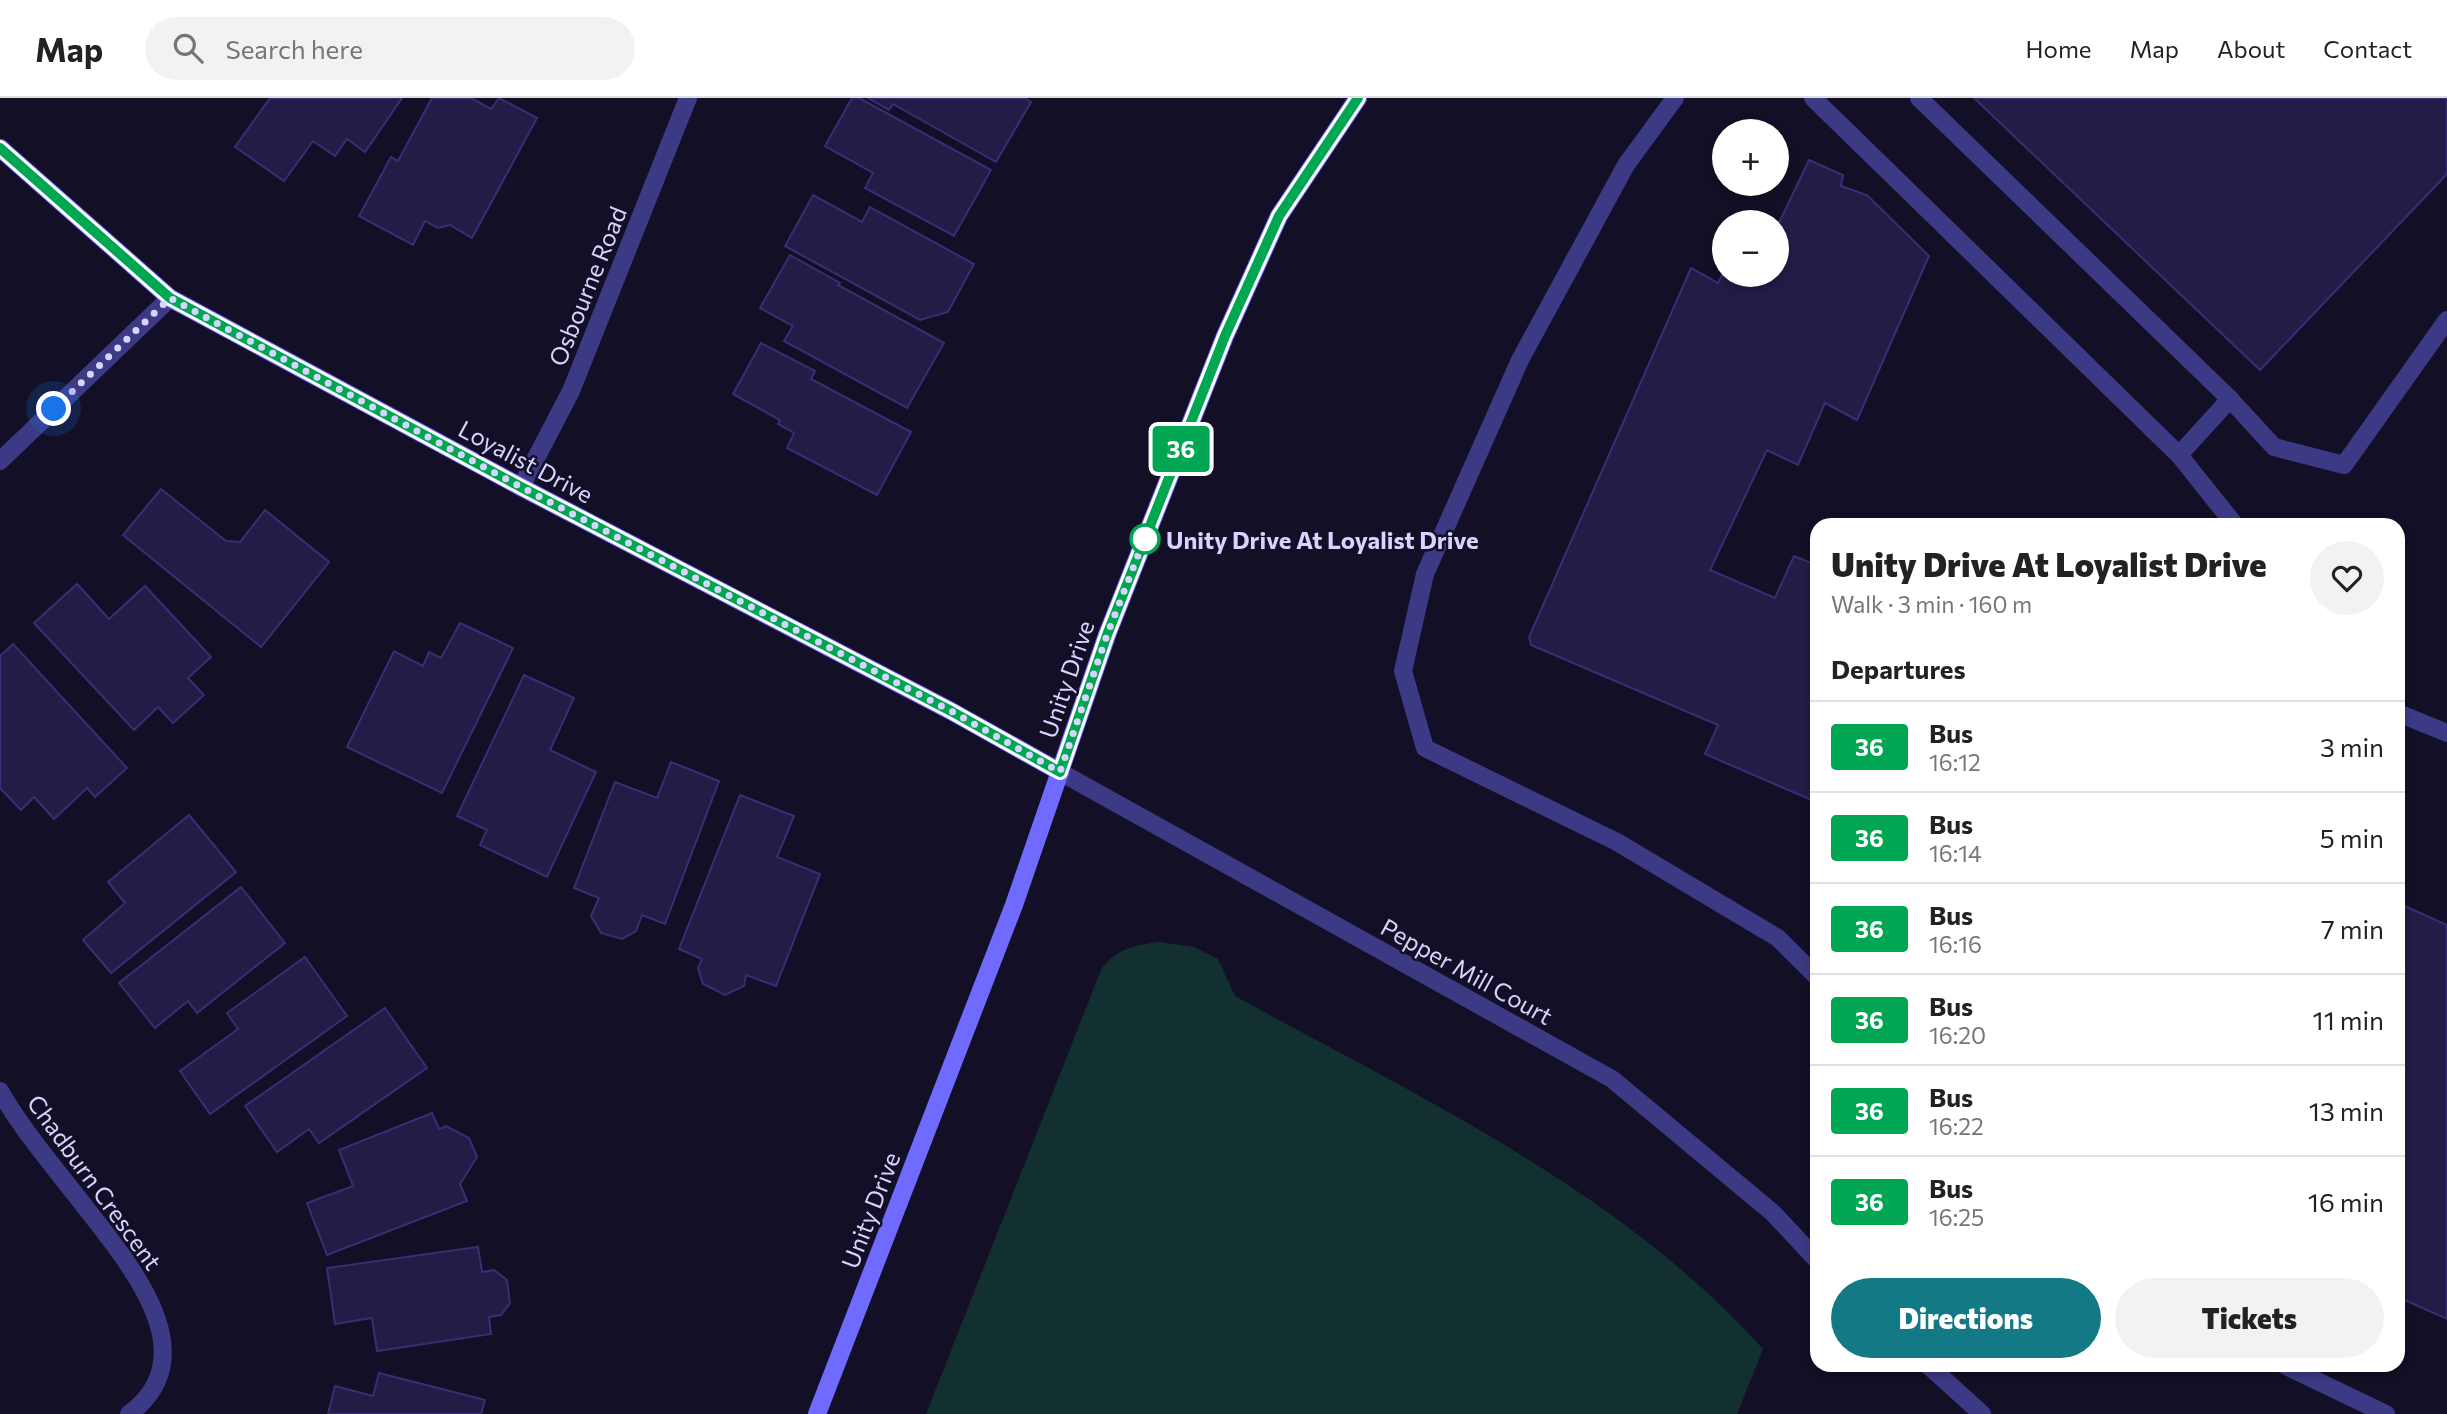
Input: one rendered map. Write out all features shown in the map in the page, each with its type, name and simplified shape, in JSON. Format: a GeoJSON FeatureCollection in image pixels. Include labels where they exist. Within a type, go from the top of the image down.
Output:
{"type":"FeatureCollection","features":[{"type":"Feature","properties":{"kind":"street","name":"Osbourne Road"},"geometry":{"type":"LineString","coordinates":[[521,487],[571,391],[688,98]]}},
{"type":"Feature","properties":{"kind":"street","name":"Unity Drive"},"geometry":{"type":"LineString","coordinates":[[817,1414],[1014,905],[1107,635],[1225,336],[1279,216],[1358,98]]}},
{"type":"Feature","properties":{"kind":"street"},"geometry":{"type":"LineString","coordinates":[[1675,98],[1626,165],[1520,360],[1425,574],[1403,671],[1425,748],[1616,842],[1779,938],[1810,970]]}},
{"type":"Feature","properties":{"kind":"street"},"geometry":{"type":"LineString","coordinates":[[1813,98],[2179,455],[2229,518]]}},
{"type":"Feature","properties":{"kind":"street"},"geometry":{"type":"LineString","coordinates":[[1919,98],[2230,399],[2274,447],[2344,465],[2447,320]]}},
{"type":"Feature","properties":{"kind":"street","name":"Loyalist Drive"},"geometry":{"type":"LineString","coordinates":[[0,148],[170,298],[521,487],[951,711],[1060,772]]}},
{"type":"Feature","properties":{"kind":"street"},"geometry":{"type":"LineString","coordinates":[[0,461],[170,298]]}},
{"type":"Feature","properties":{"kind":"street"},"geometry":{"type":"LineString","coordinates":[[2179,455],[2230,399]]}},
{"type":"Feature","properties":{"kind":"street"},"geometry":{"type":"LineString","coordinates":[[2405,716],[2447,733]]}},
{"type":"Feature","properties":{"kind":"street","name":"Pepper Mill Court"},"geometry":{"type":"LineString","coordinates":[[1060,772],[1612,1079],[1773,1213],[1810,1253]]}},
{"type":"Feature","properties":{"kind":"street","name":"Chadburn Crescent"},"geometry":{"type":"LineString","coordinates":[[0,1091],[126,1259],[156,1312],[162,1343],[158,1373],[150,1392],[130,1414]]}},
{"type":"Feature","properties":{"kind":"street"},"geometry":{"type":"LineString","coordinates":[[1936,1372],[1982,1414]]}},
{"type":"Feature","properties":{"kind":"street"},"geometry":{"type":"LineString","coordinates":[[2299,1372],[2386,1414]]}},
{"type":"Feature","properties":{"kind":"green space"},"geometry":{"type":"Polygon","coordinates":[[[1159,942],[1194,947],[1218,959],[1235,996],[1445,1110],[1514,1151],[1581,1194],[1646,1241],[1707,1292],[1763,1349],[1737,1414],[926,1414],[1101,970],[1119,953],[1159,942]]]}},
{"type":"Feature","properties":{"kind":"building"},"geometry":{"type":"Polygon","coordinates":[[[270,98],[402,98],[365,152],[347,139],[335,156],[313,141],[284,181],[235,147],[270,98]]]}},
{"type":"Feature","properties":{"kind":"building"},"geometry":{"type":"Polygon","coordinates":[[[432,98],[471,98],[491,109],[499,98],[537,118],[472,238],[450,225],[438,228],[425,221],[413,245],[359,216],[391,157],[398,161],[432,98]]]}},
{"type":"Feature","properties":{"kind":"building"},"geometry":{"type":"Polygon","coordinates":[[[852,98],[859,98],[991,170],[954,236],[865,188],[873,173],[825,146],[852,98]]]}},
{"type":"Feature","properties":{"kind":"building"},"geometry":{"type":"Polygon","coordinates":[[[868,98],[1024,98],[1031,102],[996,162],[893,104],[889,110],[868,98]]]}},
{"type":"Feature","properties":{"kind":"building"},"geometry":{"type":"Polygon","coordinates":[[[1974,98],[2447,98],[2447,174],[2260,370],[1974,98]]]}},
{"type":"Feature","properties":{"kind":"building"},"geometry":{"type":"Polygon","coordinates":[[[1809,160],[1843,175],[1841,186],[1867,195],[1929,256],[1857,420],[1825,403],[1798,465],[1767,450],[1710,570],[1775,598],[1794,556],[1810,563],[1810,799],[1705,754],[1718,725],[1531,645],[1529,637],[1691,268],[1712,280],[1712,287],[1789,287],[1789,210],[1785,210],[1809,160]]]}},
{"type":"Feature","properties":{"kind":"building"},"geometry":{"type":"Polygon","coordinates":[[[813,195],[862,222],[870,207],[974,264],[948,312],[920,320],[785,246],[813,195]]]}},
{"type":"Feature","properties":{"kind":"building"},"geometry":{"type":"Polygon","coordinates":[[[790,255],[840,283],[838,285],[944,343],[907,408],[784,341],[793,326],[760,308],[790,255]]]}},
{"type":"Feature","properties":{"kind":"building"},"geometry":{"type":"Polygon","coordinates":[[[761,343],[815,371],[811,379],[911,432],[877,495],[787,448],[794,433],[778,424],[780,420],[733,394],[761,343]]]}},
{"type":"Feature","properties":{"kind":"building"},"geometry":{"type":"Polygon","coordinates":[[[161,489],[226,541],[240,542],[265,510],[329,562],[261,647],[123,535],[161,489]]]}},
{"type":"Feature","properties":{"kind":"building"},"geometry":{"type":"Polygon","coordinates":[[[77,584],[109,619],[145,586],[211,657],[188,678],[204,695],[173,723],[158,707],[134,730],[34,623],[77,584]]]}},
{"type":"Feature","properties":{"kind":"building"},"geometry":{"type":"Polygon","coordinates":[[[460,623],[513,648],[442,793],[347,747],[394,651],[423,666],[429,652],[441,658],[460,623]]]}},
{"type":"Feature","properties":{"kind":"building"},"geometry":{"type":"Polygon","coordinates":[[[13,644],[127,768],[95,797],[87,788],[54,819],[34,797],[21,810],[0,788],[0,656],[13,644]]]}},
{"type":"Feature","properties":{"kind":"building"},"geometry":{"type":"Polygon","coordinates":[[[524,675],[574,698],[550,750],[596,772],[547,877],[480,845],[487,830],[457,816],[524,675]]]}},
{"type":"Feature","properties":{"kind":"building"},"geometry":{"type":"Polygon","coordinates":[[[671,762],[719,781],[665,924],[642,915],[636,931],[622,939],[601,933],[591,916],[599,898],[574,888],[615,782],[657,798],[671,762]]]}},
{"type":"Feature","properties":{"kind":"building"},"geometry":{"type":"Polygon","coordinates":[[[740,795],[794,816],[777,857],[820,874],[776,986],[746,975],[744,986],[725,995],[703,984],[698,968],[702,959],[679,949],[740,795]]]}},
{"type":"Feature","properties":{"kind":"building"},"geometry":{"type":"Polygon","coordinates":[[[189,815],[236,872],[111,973],[83,940],[125,903],[108,882],[189,815]]]}},
{"type":"Feature","properties":{"kind":"building"},"geometry":{"type":"Polygon","coordinates":[[[241,887],[285,943],[197,1013],[188,1001],[155,1028],[119,983],[241,887]]]}},
{"type":"Feature","properties":{"kind":"building"},"geometry":{"type":"Polygon","coordinates":[[[2405,906],[2447,925],[2447,1319],[2405,1300],[2405,906]]]}},
{"type":"Feature","properties":{"kind":"building"},"geometry":{"type":"Polygon","coordinates":[[[305,957],[347,1016],[210,1114],[180,1071],[238,1029],[227,1013],[305,957]]]}},
{"type":"Feature","properties":{"kind":"building"},"geometry":{"type":"Polygon","coordinates":[[[385,1008],[427,1068],[319,1143],[309,1129],[277,1152],[245,1106],[385,1008]]]}},
{"type":"Feature","properties":{"kind":"building"},"geometry":{"type":"Polygon","coordinates":[[[432,1113],[439,1129],[446,1126],[469,1138],[477,1157],[460,1184],[467,1201],[327,1255],[307,1203],[353,1186],[339,1150],[432,1113]]]}},
{"type":"Feature","properties":{"kind":"building"},"geometry":{"type":"Polygon","coordinates":[[[478,1247],[482,1272],[494,1270],[507,1280],[510,1303],[501,1315],[489,1317],[491,1334],[377,1351],[372,1318],[335,1324],[327,1268],[478,1247]]]}},
{"type":"Feature","properties":{"kind":"building"},"geometry":{"type":"Polygon","coordinates":[[[379,1373],[485,1400],[481,1414],[328,1414],[335,1386],[373,1396],[379,1373]]]}},
{"type":"Feature","properties":{"kind":"bus line","name":"36"},"geometry":{"type":"LineString","coordinates":[[0,148],[170,298],[521,487],[951,711],[1060,772],[1107,635],[1225,336],[1279,216],[1358,98]]}},
{"type":"Feature","properties":{"kind":"place","name":"Unity Drive At Loyalist Drive"},"geometry":{"type":"Point","coordinates":[1145,539]}},
{"type":"Feature","properties":{"kind":"route"},"geometry":{"type":"LineString","coordinates":[[54,409],[170,298],[521,487],[951,711],[1060,772],[1092,675],[1146,535],[1145,539]]}}]}
